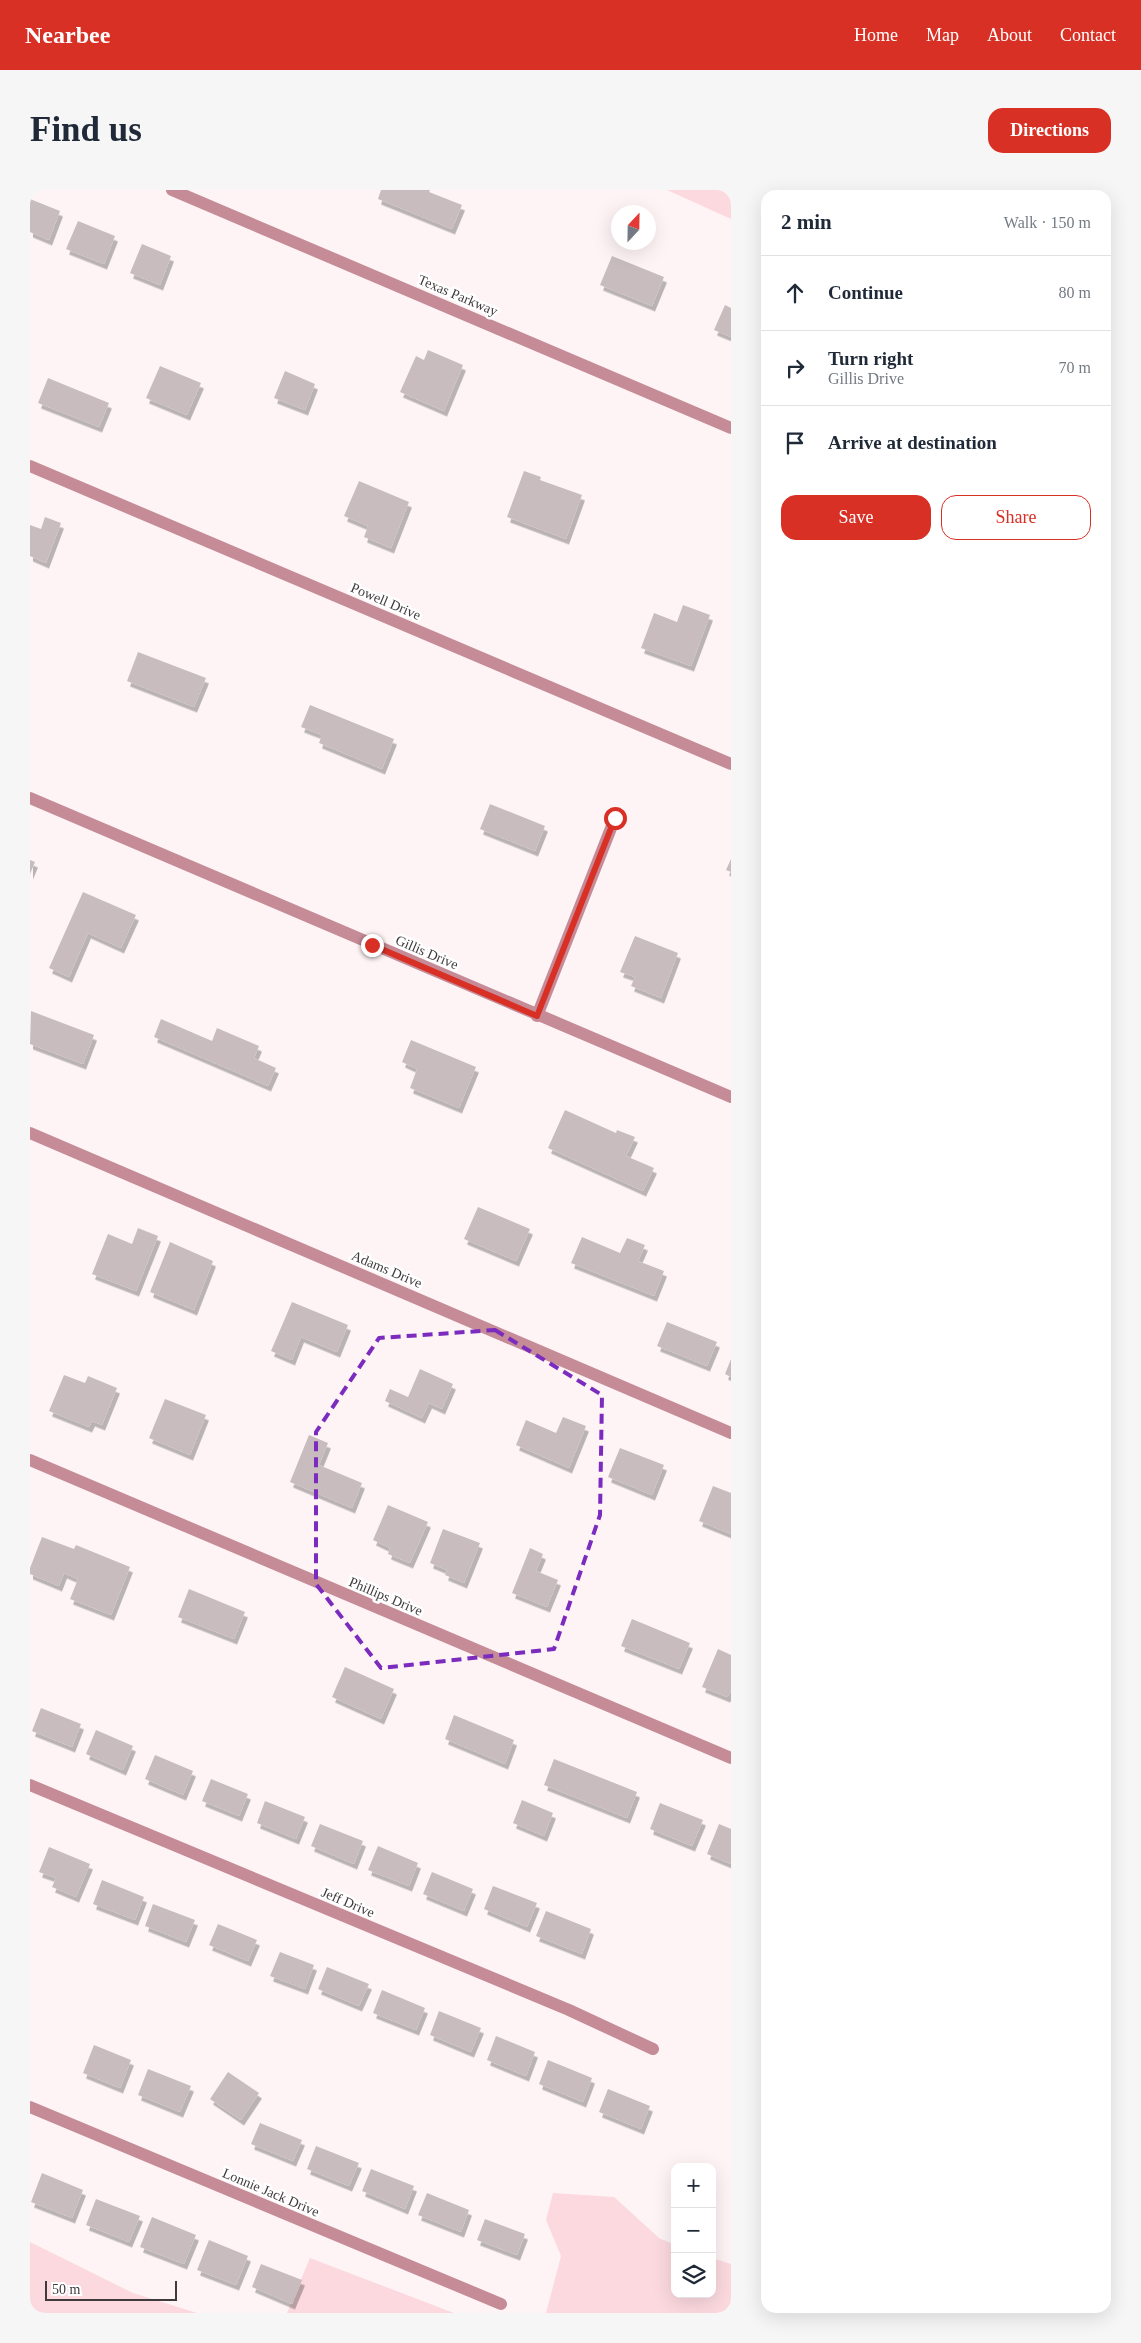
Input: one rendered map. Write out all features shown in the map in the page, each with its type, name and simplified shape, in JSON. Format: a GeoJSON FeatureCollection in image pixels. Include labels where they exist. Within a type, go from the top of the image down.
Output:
{"type":"FeatureCollection","features":[{"type":"Feature","properties":{"kind":"street","name":"Texas Parkway"},"geometry":{"type":"LineString","coordinates":[[172,190],[731,428]]}},
{"type":"Feature","properties":{"kind":"street","name":"Powell Drive"},"geometry":{"type":"LineString","coordinates":[[30,466],[731,764]]}},
{"type":"Feature","properties":{"kind":"street","name":"Gillis Drive"},"geometry":{"type":"LineString","coordinates":[[30,798],[537,1016],[731,1097]]}},
{"type":"Feature","properties":{"kind":"street"},"geometry":{"type":"LineString","coordinates":[[537,1016],[615,818]]}},
{"type":"Feature","properties":{"kind":"street","name":"Adams Drive"},"geometry":{"type":"LineString","coordinates":[[30,1133],[731,1433]]}},
{"type":"Feature","properties":{"kind":"street","name":"Phillips Drive"},"geometry":{"type":"LineString","coordinates":[[30,1460],[731,1758]]}},
{"type":"Feature","properties":{"kind":"street","name":"Jeff Drive"},"geometry":{"type":"LineString","coordinates":[[30,1785],[569,2010],[653,2049]]}},
{"type":"Feature","properties":{"kind":"street","name":"Lonnie Jack Drive"},"geometry":{"type":"LineString","coordinates":[[30,2107],[501,2304]]}},
{"type":"Feature","properties":{"kind":"highlighted area"},"geometry":{"type":"Polygon","coordinates":[[[495,1330],[602,1395],[600,1515],[554,1649],[381,1668],[316,1584],[316,1432],[379,1338],[495,1330]]]}},
{"type":"Feature","properties":{"kind":"shaded area"},"geometry":{"type":"Polygon","coordinates":[[[667,190],[731,190],[731,219],[667,190]]]}},
{"type":"Feature","properties":{"kind":"shaded area"},"geometry":{"type":"Polygon","coordinates":[[[553,2193],[614,2197],[659,2238],[671,2243],[671,2298],[716,2298],[716,2259],[731,2264],[731,2313],[546,2313],[561,2256],[546,2220],[553,2193]]]}},
{"type":"Feature","properties":{"kind":"shaded area"},"geometry":{"type":"Polygon","coordinates":[[[30,2242],[133,2293],[197,2313],[30,2313],[30,2242]]]}},
{"type":"Feature","properties":{"kind":"shaded area"},"geometry":{"type":"Polygon","coordinates":[[[310,2258],[454,2313],[287,2313],[310,2258]]]}},
{"type":"Feature","properties":{"kind":"building"},"geometry":{"type":"Polygon","coordinates":[[[381,190],[430,190],[429,192],[462,205],[452,229],[378,199],[381,190]]]}},
{"type":"Feature","properties":{"kind":"building"},"geometry":{"type":"Polygon","coordinates":[[[30,199],[60,211],[49,240],[30,232],[30,199]]]}},
{"type":"Feature","properties":{"kind":"building"},"geometry":{"type":"Polygon","coordinates":[[[78,221],[115,236],[104,264],[66,249],[78,221]]]}},
{"type":"Feature","properties":{"kind":"building"},"geometry":{"type":"Polygon","coordinates":[[[142,244],[171,256],[160,285],[130,273],[142,244]]]}},
{"type":"Feature","properties":{"kind":"building"},"geometry":{"type":"Polygon","coordinates":[[[612,256],[664,277],[652,306],[600,285],[612,256]]]}},
{"type":"Feature","properties":{"kind":"building"},"geometry":{"type":"Polygon","coordinates":[[[725,305],[731,308],[731,337],[714,330],[725,305]]]}},
{"type":"Feature","properties":{"kind":"building"},"geometry":{"type":"Polygon","coordinates":[[[428,350],[463,365],[444,411],[400,392],[416,356],[424,360],[428,350]]]}},
{"type":"Feature","properties":{"kind":"building"},"geometry":{"type":"Polygon","coordinates":[[[160,366],[201,383],[187,415],[146,398],[160,366]]]}},
{"type":"Feature","properties":{"kind":"building"},"geometry":{"type":"Polygon","coordinates":[[[285,371],[315,384],[305,410],[274,398],[285,371]]]}},
{"type":"Feature","properties":{"kind":"building"},"geometry":{"type":"Polygon","coordinates":[[[48,378],[109,403],[99,427],[38,403],[48,378]]]}},
{"type":"Feature","properties":{"kind":"building"},"geometry":{"type":"Polygon","coordinates":[[[524,471],[541,477],[540,480],[582,495],[566,539],[507,517],[524,471]]]}},
{"type":"Feature","properties":{"kind":"building"},"geometry":{"type":"Polygon","coordinates":[[[359,481],[409,502],[391,548],[364,537],[368,526],[344,516],[359,481]]]}},
{"type":"Feature","properties":{"kind":"building"},"geometry":{"type":"Polygon","coordinates":[[[45,517],[61,523],[46,563],[30,556],[30,525],[41,529],[45,517]]]}},
{"type":"Feature","properties":{"kind":"building"},"geometry":{"type":"Polygon","coordinates":[[[683,605],[710,615],[691,666],[641,648],[654,613],[677,622],[683,605]]]}},
{"type":"Feature","properties":{"kind":"building"},"geometry":{"type":"Polygon","coordinates":[[[138,652],[206,678],[194,707],[127,681],[138,652]]]}},
{"type":"Feature","properties":{"kind":"building"},"geometry":{"type":"Polygon","coordinates":[[[310,705],[394,739],[382,769],[319,743],[322,735],[301,727],[310,705]]]}},
{"type":"Feature","properties":{"kind":"building"},"geometry":{"type":"Polygon","coordinates":[[[490,804],[545,826],[535,851],[480,829],[490,804]]]}},
{"type":"Feature","properties":{"kind":"building"},"geometry":{"type":"Polygon","coordinates":[[[731,859],[731,872],[726,870],[731,859]]]}},
{"type":"Feature","properties":{"kind":"building"},"geometry":{"type":"Polygon","coordinates":[[[30,860],[35,862],[30,874],[30,860]]]}},
{"type":"Feature","properties":{"kind":"building"},"geometry":{"type":"Polygon","coordinates":[[[83,892],[136,915],[121,948],[88,933],[69,977],[49,968],[83,892]]]}},
{"type":"Feature","properties":{"kind":"building"},"geometry":{"type":"Polygon","coordinates":[[[635,936],[678,953],[661,998],[631,986],[635,977],[620,972],[635,936]]]}},
{"type":"Feature","properties":{"kind":"building"},"geometry":{"type":"Polygon","coordinates":[[[31,1011],[94,1035],[83,1064],[30,1044],[31,1011]]]}},
{"type":"Feature","properties":{"kind":"building"},"geometry":{"type":"Polygon","coordinates":[[[161,1019],[212,1041],[217,1028],[259,1046],[254,1058],[276,1068],[268,1086],[154,1037],[161,1019]]]}},
{"type":"Feature","properties":{"kind":"building"},"geometry":{"type":"Polygon","coordinates":[[[411,1040],[476,1067],[459,1108],[410,1088],[417,1069],[402,1062],[411,1040]]]}},
{"type":"Feature","properties":{"kind":"building"},"geometry":{"type":"Polygon","coordinates":[[[565,1110],[616,1133],[617,1130],[635,1137],[626,1156],[654,1168],[643,1191],[548,1148],[565,1110]]]}},
{"type":"Feature","properties":{"kind":"building"},"geometry":{"type":"Polygon","coordinates":[[[478,1207],[530,1229],[516,1261],[464,1239],[478,1207]]]}},
{"type":"Feature","properties":{"kind":"building"},"geometry":{"type":"Polygon","coordinates":[[[138,1228],[158,1236],[136,1291],[92,1274],[108,1234],[132,1244],[138,1228]]]}},
{"type":"Feature","properties":{"kind":"building"},"geometry":{"type":"Polygon","coordinates":[[[582,1237],[620,1253],[627,1238],[645,1245],[638,1261],[664,1271],[654,1296],[571,1263],[582,1237]]]}},
{"type":"Feature","properties":{"kind":"building"},"geometry":{"type":"Polygon","coordinates":[[[170,1242],[213,1261],[194,1310],[150,1292],[170,1242]]]}},
{"type":"Feature","properties":{"kind":"building"},"geometry":{"type":"Polygon","coordinates":[[[292,1302],[348,1325],[337,1352],[301,1337],[292,1360],[271,1351],[292,1302]]]}},
{"type":"Feature","properties":{"kind":"building"},"geometry":{"type":"Polygon","coordinates":[[[667,1322],[717,1342],[707,1366],[657,1346],[667,1322]]]}},
{"type":"Feature","properties":{"kind":"building"},"geometry":{"type":"Polygon","coordinates":[[[731,1359],[731,1377],[725,1374],[731,1359]]]}},
{"type":"Feature","properties":{"kind":"building"},"geometry":{"type":"Polygon","coordinates":[[[420,1369],[453,1384],[442,1409],[429,1403],[422,1418],[385,1401],[390,1389],[408,1397],[420,1369]]]}},
{"type":"Feature","properties":{"kind":"building"},"geometry":{"type":"Polygon","coordinates":[[[64,1375],[85,1383],[88,1376],[117,1388],[102,1425],[92,1421],[89,1427],[49,1411],[64,1375]]]}},
{"type":"Feature","properties":{"kind":"building"},"geometry":{"type":"Polygon","coordinates":[[[165,1399],[206,1415],[190,1455],[149,1438],[165,1399]]]}},
{"type":"Feature","properties":{"kind":"building"},"geometry":{"type":"Polygon","coordinates":[[[563,1417],[586,1426],[569,1468],[516,1445],[526,1420],[556,1433],[563,1417]]]}},
{"type":"Feature","properties":{"kind":"building"},"geometry":{"type":"Polygon","coordinates":[[[309,1435],[328,1443],[319,1465],[362,1483],[352,1508],[290,1482],[309,1435]]]}},
{"type":"Feature","properties":{"kind":"building"},"geometry":{"type":"Polygon","coordinates":[[[620,1448],[664,1465],[652,1495],[608,1477],[620,1448]]]}},
{"type":"Feature","properties":{"kind":"building"},"geometry":{"type":"Polygon","coordinates":[[[713,1486],[731,1493],[731,1534],[699,1521],[713,1486]]]}},
{"type":"Feature","properties":{"kind":"building"},"geometry":{"type":"Polygon","coordinates":[[[388,1505],[428,1522],[410,1563],[388,1554],[390,1548],[373,1540],[388,1505]]]}},
{"type":"Feature","properties":{"kind":"building"},"geometry":{"type":"Polygon","coordinates":[[[443,1529],[480,1543],[464,1583],[445,1575],[447,1570],[430,1563],[443,1529]]]}},
{"type":"Feature","properties":{"kind":"building"},"geometry":{"type":"Polygon","coordinates":[[[42,1537],[74,1549],[76,1545],[130,1567],[111,1615],[70,1599],[78,1579],[64,1573],[59,1586],[30,1574],[30,1568],[42,1537]]]}},
{"type":"Feature","properties":{"kind":"building"},"geometry":{"type":"Polygon","coordinates":[[[530,1548],[543,1554],[536,1571],[558,1580],[547,1607],[512,1593],[530,1548]]]}},
{"type":"Feature","properties":{"kind":"building"},"geometry":{"type":"Polygon","coordinates":[[[189,1589],[245,1612],[234,1639],[178,1617],[189,1589]]]}},
{"type":"Feature","properties":{"kind":"building"},"geometry":{"type":"Polygon","coordinates":[[[632,1619],[690,1643],[679,1669],[621,1646],[632,1619]]]}},
{"type":"Feature","properties":{"kind":"building"},"geometry":{"type":"Polygon","coordinates":[[[718,1649],[731,1655],[731,1691],[727,1697],[702,1687],[718,1649]]]}},
{"type":"Feature","properties":{"kind":"building"},"geometry":{"type":"Polygon","coordinates":[[[345,1667],[394,1689],[381,1719],[332,1697],[345,1667]]]}},
{"type":"Feature","properties":{"kind":"building"},"geometry":{"type":"Polygon","coordinates":[[[41,1708],[81,1724],[72,1747],[32,1731],[41,1708]]]}},
{"type":"Feature","properties":{"kind":"building"},"geometry":{"type":"Polygon","coordinates":[[[454,1715],[514,1740],[505,1764],[445,1739],[454,1715]]]}},
{"type":"Feature","properties":{"kind":"building"},"geometry":{"type":"Polygon","coordinates":[[[96,1730],[133,1746],[123,1770],[86,1754],[96,1730]]]}},
{"type":"Feature","properties":{"kind":"building"},"geometry":{"type":"Polygon","coordinates":[[[155,1755],[193,1771],[183,1795],[145,1779],[155,1755]]]}},
{"type":"Feature","properties":{"kind":"building"},"geometry":{"type":"Polygon","coordinates":[[[554,1759],[637,1792],[627,1818],[544,1785],[554,1759]]]}},
{"type":"Feature","properties":{"kind":"building"},"geometry":{"type":"Polygon","coordinates":[[[211,1779],[248,1794],[239,1816],[202,1801],[211,1779]]]}},
{"type":"Feature","properties":{"kind":"building"},"geometry":{"type":"Polygon","coordinates":[[[522,1800],[553,1813],[544,1836],[513,1823],[522,1800]]]}},
{"type":"Feature","properties":{"kind":"building"},"geometry":{"type":"Polygon","coordinates":[[[265,1801],[305,1817],[296,1839],[257,1823],[265,1801]]]}},
{"type":"Feature","properties":{"kind":"building"},"geometry":{"type":"Polygon","coordinates":[[[660,1803],[703,1820],[692,1846],[650,1829],[660,1803]]]}},
{"type":"Feature","properties":{"kind":"building"},"geometry":{"type":"Polygon","coordinates":[[[320,1824],[363,1841],[354,1864],[311,1846],[320,1824]]]}},
{"type":"Feature","properties":{"kind":"building"},"geometry":{"type":"Polygon","coordinates":[[[719,1824],[731,1829],[731,1864],[707,1854],[719,1824]]]}},
{"type":"Feature","properties":{"kind":"building"},"geometry":{"type":"Polygon","coordinates":[[[378,1846],[418,1863],[409,1886],[368,1870],[378,1846]]]}},
{"type":"Feature","properties":{"kind":"building"},"geometry":{"type":"Polygon","coordinates":[[[49,1847],[90,1864],[76,1897],[52,1887],[56,1878],[39,1872],[49,1847]]]}},
{"type":"Feature","properties":{"kind":"building"},"geometry":{"type":"Polygon","coordinates":[[[432,1872],[473,1889],[464,1911],[423,1894],[432,1872]]]}},
{"type":"Feature","properties":{"kind":"building"},"geometry":{"type":"Polygon","coordinates":[[[102,1880],[144,1897],[135,1920],[93,1904],[102,1880]]]}},
{"type":"Feature","properties":{"kind":"building"},"geometry":{"type":"Polygon","coordinates":[[[493,1886],[537,1903],[527,1927],[484,1909],[493,1886]]]}},
{"type":"Feature","properties":{"kind":"building"},"geometry":{"type":"Polygon","coordinates":[[[153,1904],[195,1920],[186,1942],[145,1926],[153,1904]]]}},
{"type":"Feature","properties":{"kind":"building"},"geometry":{"type":"Polygon","coordinates":[[[546,1911],[591,1929],[582,1954],[536,1936],[546,1911]]]}},
{"type":"Feature","properties":{"kind":"building"},"geometry":{"type":"Polygon","coordinates":[[[218,1924],[257,1940],[248,1961],[209,1945],[218,1924]]]}},
{"type":"Feature","properties":{"kind":"building"},"geometry":{"type":"Polygon","coordinates":[[[280,1952],[314,1965],[305,1989],[270,1976],[280,1952]]]}},
{"type":"Feature","properties":{"kind":"building"},"geometry":{"type":"Polygon","coordinates":[[[327,1967],[369,1984],[359,2006],[318,1989],[327,1967]]]}},
{"type":"Feature","properties":{"kind":"building"},"geometry":{"type":"Polygon","coordinates":[[[382,1990],[425,2008],[416,2030],[373,2013],[382,1990]]]}},
{"type":"Feature","properties":{"kind":"building"},"geometry":{"type":"Polygon","coordinates":[[[439,2011],[481,2028],[471,2052],[430,2035],[439,2011]]]}},
{"type":"Feature","properties":{"kind":"building"},"geometry":{"type":"Polygon","coordinates":[[[496,2036],[535,2052],[526,2076],[487,2060],[496,2036]]]}},
{"type":"Feature","properties":{"kind":"building"},"geometry":{"type":"Polygon","coordinates":[[[94,2045],[131,2060],[120,2088],[83,2073],[94,2045]]]}},
{"type":"Feature","properties":{"kind":"building"},"geometry":{"type":"Polygon","coordinates":[[[548,2060],[592,2078],[583,2102],[539,2084],[548,2060]]]}},
{"type":"Feature","properties":{"kind":"building"},"geometry":{"type":"Polygon","coordinates":[[[148,2069],[191,2086],[180,2112],[138,2095],[148,2069]]]}},
{"type":"Feature","properties":{"kind":"building"},"geometry":{"type":"Polygon","coordinates":[[[228,2072],[259,2093],[241,2120],[210,2099],[228,2072]]]}},
{"type":"Feature","properties":{"kind":"building"},"geometry":{"type":"Polygon","coordinates":[[[608,2089],[650,2106],[641,2129],[599,2112],[608,2089]]]}},
{"type":"Feature","properties":{"kind":"building"},"geometry":{"type":"Polygon","coordinates":[[[260,2123],[302,2140],[293,2161],[251,2144],[260,2123]]]}},
{"type":"Feature","properties":{"kind":"building"},"geometry":{"type":"Polygon","coordinates":[[[316,2146],[359,2163],[349,2186],[307,2169],[316,2146]]]}},
{"type":"Feature","properties":{"kind":"building"},"geometry":{"type":"Polygon","coordinates":[[[371,2169],[414,2186],[405,2209],[362,2191],[371,2169]]]}},
{"type":"Feature","properties":{"kind":"building"},"geometry":{"type":"Polygon","coordinates":[[[42,2173],[83,2190],[72,2218],[31,2202],[42,2173]]]}},
{"type":"Feature","properties":{"kind":"building"},"geometry":{"type":"Polygon","coordinates":[[[427,2193],[469,2210],[461,2232],[418,2215],[427,2193]]]}},
{"type":"Feature","properties":{"kind":"building"},"geometry":{"type":"Polygon","coordinates":[[[96,2199],[140,2216],[129,2242],[86,2225],[96,2199]]]}},
{"type":"Feature","properties":{"kind":"building"},"geometry":{"type":"Polygon","coordinates":[[[152,2217],[196,2235],[184,2264],[140,2247],[152,2217]]]}},
{"type":"Feature","properties":{"kind":"building"},"geometry":{"type":"Polygon","coordinates":[[[485,2219],[525,2234],[517,2255],[477,2240],[485,2219]]]}},
{"type":"Feature","properties":{"kind":"building"},"geometry":{"type":"Polygon","coordinates":[[[209,2240],[248,2256],[236,2285],[197,2270],[209,2240]]]}},
{"type":"Feature","properties":{"kind":"building"},"geometry":{"type":"Polygon","coordinates":[[[261,2264],[302,2280],[292,2304],[252,2287],[261,2264]]]}},
{"type":"Feature","properties":{"kind":"route"},"geometry":{"type":"LineString","coordinates":[[372,945],[537,1016],[615,818]]}}]}
